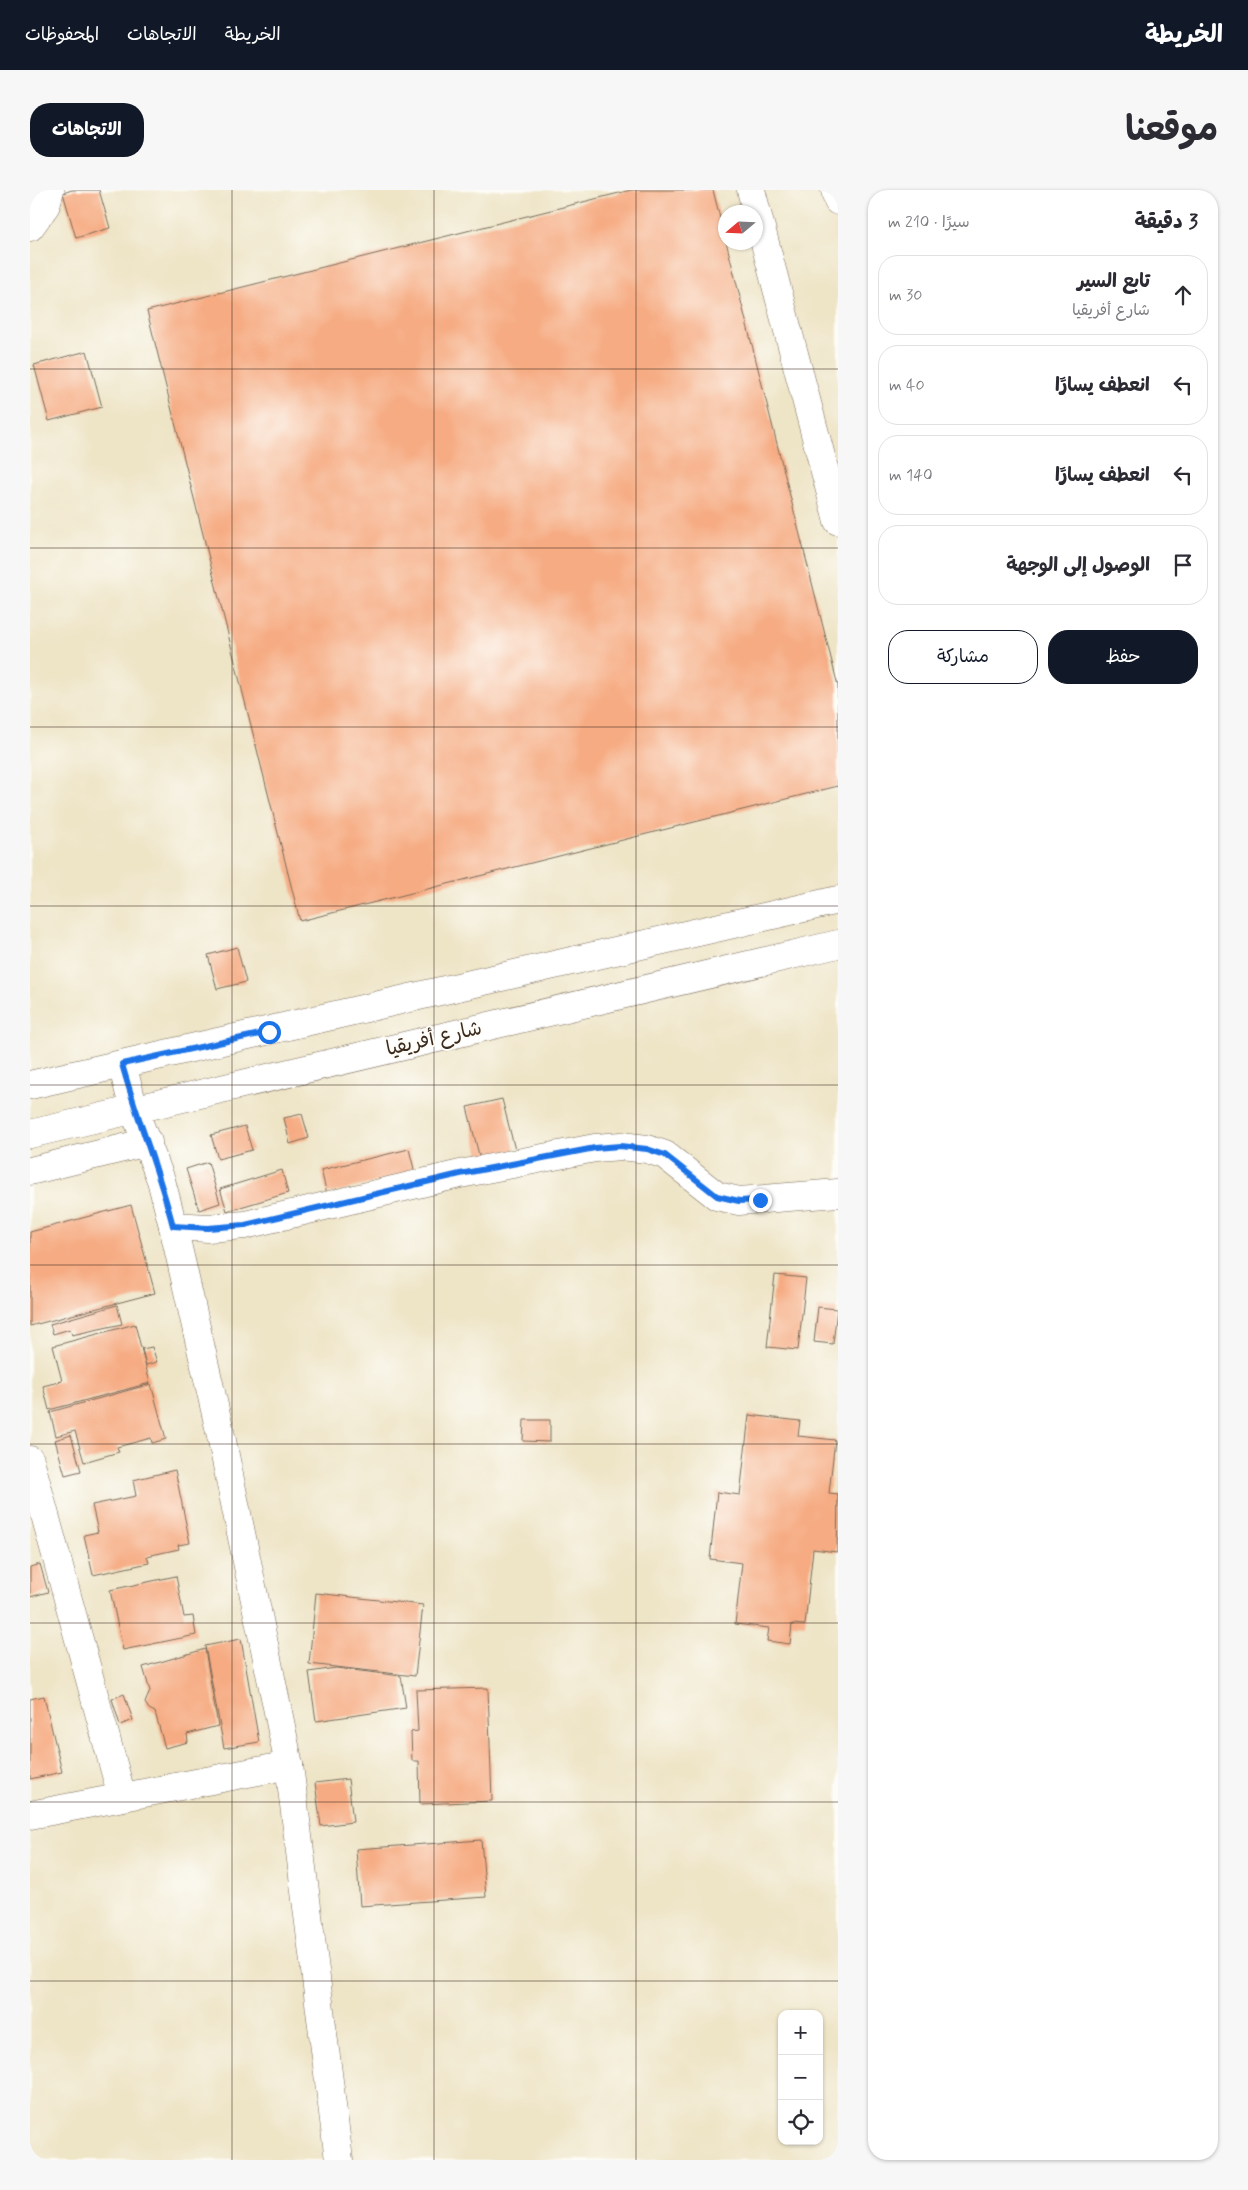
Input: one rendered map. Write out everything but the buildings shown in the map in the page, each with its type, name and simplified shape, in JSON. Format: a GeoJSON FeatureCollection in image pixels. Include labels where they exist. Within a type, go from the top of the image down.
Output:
{"type":"FeatureCollection","features":[{"type":"Feature","properties":{"kind":"street"},"geometry":{"type":"LineString","coordinates":[[30,227],[46,205],[50,190]]}},
{"type":"Feature","properties":{"kind":"street"},"geometry":{"type":"LineString","coordinates":[[751,190],[838,521]]}},
{"type":"Feature","properties":{"kind":"street"},"geometry":{"type":"LineString","coordinates":[[835,190],[838,201]]}},
{"type":"Feature","properties":{"kind":"street"},"geometry":{"type":"LineString","coordinates":[[30,1085],[838,900]]}},
{"type":"Feature","properties":{"kind":"street","name":"شارع أفريقيا"},"geometry":{"type":"LineString","coordinates":[[30,1134],[838,944]]}},
{"type":"Feature","properties":{"kind":"street"},"geometry":{"type":"LineString","coordinates":[[122,1064],[134,1110],[148,1142],[161,1180],[173,1226],[221,1436],[289,1765],[339,2160]]}},
{"type":"Feature","properties":{"kind":"street"},"geometry":{"type":"LineString","coordinates":[[30,1171],[148,1142]]}},
{"type":"Feature","properties":{"kind":"street"},"geometry":{"type":"LineString","coordinates":[[173,1226],[208,1228],[245,1225],[460,1174],[595,1148],[612,1147],[647,1149],[665,1155],[717,1196],[739,1201],[838,1193]]}},
{"type":"Feature","properties":{"kind":"street"},"geometry":{"type":"LineString","coordinates":[[30,1460],[122,1797]]}},
{"type":"Feature","properties":{"kind":"street"},"geometry":{"type":"LineString","coordinates":[[30,1815],[289,1765]]}},
{"type":"Feature","properties":{"kind":"route"},"geometry":{"type":"LineString","coordinates":[[269,1032],[122,1064],[134,1110],[148,1142],[161,1180],[173,1226],[208,1228],[245,1225],[460,1174],[595,1148],[620,1146],[647,1149],[665,1155],[717,1196],[739,1201],[760,1200]]}}]}
